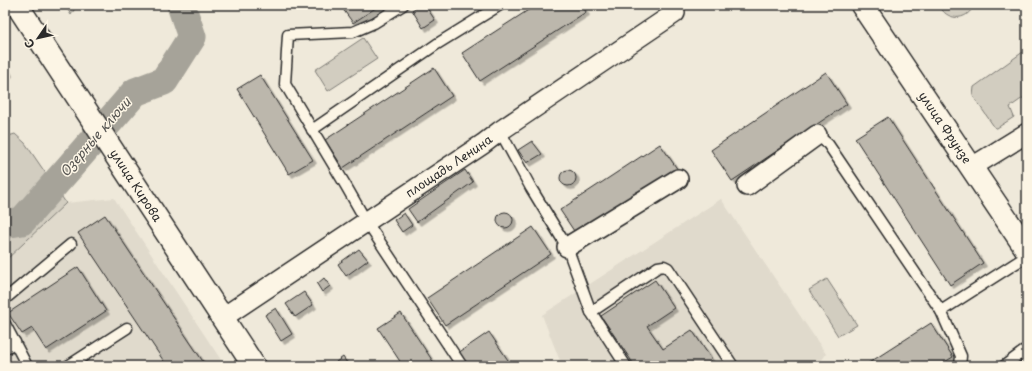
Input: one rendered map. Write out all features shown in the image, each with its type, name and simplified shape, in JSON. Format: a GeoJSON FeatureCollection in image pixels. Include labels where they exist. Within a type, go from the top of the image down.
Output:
{"type":"FeatureCollection","features":[{"type":"Feature","properties":{"kind":"main road","name":"улица Кирова"},"geometry":{"type":"LineString","coordinates":[[17,5],[254,366]]}},
{"type":"Feature","properties":{"kind":"main road","name":"улица Фрунзе"},"geometry":{"type":"LineString","coordinates":[[862,5],[1027,250]]}},
{"type":"Feature","properties":{"kind":"street","name":"площадь Ленина"},"geometry":{"type":"LineString","coordinates":[[222,318],[483,144],[675,13]]}},
{"type":"Feature","properties":{"kind":"street"},"geometry":{"type":"LineString","coordinates":[[972,167],[1027,133]]}},
{"type":"Feature","properties":{"kind":"street"},"geometry":{"type":"LineString","coordinates":[[746,186],[817,135]]}},
{"type":"Feature","properties":{"kind":"street"},"geometry":{"type":"LineString","coordinates":[[567,247],[678,179]]}},
{"type":"Feature","properties":{"kind":"lane"},"geometry":{"type":"LineString","coordinates":[[403,5],[374,24],[353,32],[288,35],[285,84],[366,221],[462,366]]}},
{"type":"Feature","properties":{"kind":"lane"},"geometry":{"type":"LineString","coordinates":[[312,130],[437,44],[500,5]]}},
{"type":"Feature","properties":{"kind":"lane"},"geometry":{"type":"LineString","coordinates":[[500,131],[531,188],[567,247],[591,312],[626,366]]}},
{"type":"Feature","properties":{"kind":"lane"},"geometry":{"type":"LineString","coordinates":[[817,135],[828,144],[941,311],[961,356],[960,366]]}},
{"type":"Feature","properties":{"kind":"lane"},"geometry":{"type":"LineString","coordinates":[[5,299],[71,244]]}},
{"type":"Feature","properties":{"kind":"lane"},"geometry":{"type":"LineString","coordinates":[[941,311],[1027,256]]}},
{"type":"Feature","properties":{"kind":"lane"},"geometry":{"type":"LineString","coordinates":[[591,312],[658,267],[664,266],[668,268],[733,366]]}},
{"type":"Feature","properties":{"kind":"lane"},"geometry":{"type":"LineString","coordinates":[[5,324],[27,366]]}},
{"type":"Feature","properties":{"kind":"lane"},"geometry":{"type":"LineString","coordinates":[[68,366],[127,328]]}},
{"type":"Feature","properties":{"kind":"lane"},"geometry":{"type":"LineString","coordinates":[[5,349],[15,342]]}},
{"type":"Feature","properties":{"kind":"lane"},"geometry":{"type":"LineString","coordinates":[[1004,366],[1027,349]]}},
{"type":"Feature","properties":{"kind":"shaded area"},"geometry":{"type":"Polygon","coordinates":[[[65,5],[77,5],[71,15],[65,5]]]}},
{"type":"Feature","properties":{"kind":"shaded area"},"geometry":{"type":"Polygon","coordinates":[[[939,5],[974,5],[971,11],[962,17],[951,17],[942,10],[939,5]]]}},
{"type":"Feature","properties":{"kind":"shaded area"},"geometry":{"type":"Polygon","coordinates":[[[363,38],[377,59],[328,91],[315,70],[363,38]]]}},
{"type":"Feature","properties":{"kind":"shaded area"},"geometry":{"type":"Polygon","coordinates":[[[1027,49],[1027,95],[1010,107],[1014,117],[995,128],[973,96],[974,87],[1027,49]]]}},
{"type":"Feature","properties":{"kind":"shaded area"},"geometry":{"type":"Polygon","coordinates":[[[15,134],[25,143],[66,203],[5,261],[5,137],[15,134]]]}},
{"type":"Feature","properties":{"kind":"shaded area"},"geometry":{"type":"Polygon","coordinates":[[[114,198],[225,366],[5,366],[5,261],[66,203],[114,198]]]}},
{"type":"Feature","properties":{"kind":"shaded area"},"geometry":{"type":"Polygon","coordinates":[[[721,199],[826,354],[818,366],[562,366],[542,315],[721,199]]]}},
{"type":"Feature","properties":{"kind":"shaded area"},"geometry":{"type":"Polygon","coordinates":[[[827,279],[857,325],[838,336],[809,290],[827,279]]]}},
{"type":"Feature","properties":{"kind":"building"},"geometry":{"type":"Polygon","coordinates":[[[340,5],[380,5],[353,23],[340,5]]]}},
{"type":"Feature","properties":{"kind":"building"},"geometry":{"type":"Polygon","coordinates":[[[420,5],[425,5],[435,20],[423,28],[412,10],[420,5]]]}},
{"type":"Feature","properties":{"kind":"building"},"geometry":{"type":"Polygon","coordinates":[[[536,5],[582,5],[586,12],[480,81],[462,53],[536,5]]]}},
{"type":"Feature","properties":{"kind":"building"},"geometry":{"type":"Polygon","coordinates":[[[5,64],[9,73],[5,76],[5,64]]]}},
{"type":"Feature","properties":{"kind":"building"},"geometry":{"type":"Polygon","coordinates":[[[434,68],[452,96],[343,168],[325,140],[434,68]]]}},
{"type":"Feature","properties":{"kind":"building"},"geometry":{"type":"Polygon","coordinates":[[[826,72],[847,104],[732,181],[711,150],[826,72]]]}},
{"type":"Feature","properties":{"kind":"building"},"geometry":{"type":"Polygon","coordinates":[[[260,75],[313,160],[289,174],[237,89],[260,75]]]}},
{"type":"Feature","properties":{"kind":"building"},"geometry":{"type":"Polygon","coordinates":[[[888,117],[983,263],[950,285],[855,138],[888,117]]]}},
{"type":"Feature","properties":{"kind":"building"},"geometry":{"type":"Polygon","coordinates":[[[532,141],[542,154],[527,163],[518,150],[532,141]]]}},
{"type":"Feature","properties":{"kind":"building"},"geometry":{"type":"Polygon","coordinates":[[[660,144],[678,170],[578,237],[560,210],[660,144]]]}},
{"type":"Feature","properties":{"kind":"building"},"geometry":{"type":"Polygon","coordinates":[[[465,170],[473,182],[417,222],[408,209],[465,170]]]}},
{"type":"Feature","properties":{"kind":"building"},"geometry":{"type":"Polygon","coordinates":[[[568,170],[575,175],[576,178],[571,185],[568,186],[561,181],[560,178],[565,171],[568,170]]]}},
{"type":"Feature","properties":{"kind":"building"},"geometry":{"type":"Polygon","coordinates":[[[505,212],[512,217],[513,220],[508,227],[505,228],[498,223],[497,220],[502,213],[505,212]]]}},
{"type":"Feature","properties":{"kind":"building"},"geometry":{"type":"Polygon","coordinates":[[[404,213],[412,225],[402,232],[394,220],[404,213]]]}},
{"type":"Feature","properties":{"kind":"building"},"geometry":{"type":"Polygon","coordinates":[[[105,215],[206,366],[167,366],[78,233],[105,215]]]}},
{"type":"Feature","properties":{"kind":"building"},"geometry":{"type":"Polygon","coordinates":[[[533,227],[551,254],[445,325],[427,298],[533,227]]]}},
{"type":"Feature","properties":{"kind":"building"},"geometry":{"type":"Polygon","coordinates":[[[359,249],[368,260],[346,276],[338,264],[359,249]]]}},
{"type":"Feature","properties":{"kind":"building"},"geometry":{"type":"Polygon","coordinates":[[[78,267],[106,311],[46,350],[32,328],[22,334],[8,313],[78,267]]]}},
{"type":"Feature","properties":{"kind":"building"},"geometry":{"type":"Polygon","coordinates":[[[324,278],[330,286],[322,292],[317,284],[324,278]]]}},
{"type":"Feature","properties":{"kind":"building"},"geometry":{"type":"Polygon","coordinates":[[[655,280],[674,308],[647,326],[663,349],[692,330],[712,360],[704,366],[635,366],[601,316],[655,280]]]}},
{"type":"Feature","properties":{"kind":"building"},"geometry":{"type":"Polygon","coordinates":[[[304,292],[313,305],[295,317],[286,304],[304,292]]]}},
{"type":"Feature","properties":{"kind":"building"},"geometry":{"type":"Polygon","coordinates":[[[276,308],[292,334],[281,341],[265,315],[276,308]]]}},
{"type":"Feature","properties":{"kind":"building"},"geometry":{"type":"Polygon","coordinates":[[[401,313],[436,366],[403,366],[378,328],[401,313]]]}},
{"type":"Feature","properties":{"kind":"building"},"geometry":{"type":"Polygon","coordinates":[[[931,323],[953,357],[938,366],[864,366],[931,323]]]}},
{"type":"Feature","properties":{"kind":"building"},"geometry":{"type":"Polygon","coordinates":[[[489,332],[512,366],[467,366],[458,353],[489,332]]]}},
{"type":"Feature","properties":{"kind":"building"},"geometry":{"type":"Polygon","coordinates":[[[1027,354],[1027,366],[1013,366],[1011,364],[1027,354]]]}},
{"type":"Feature","properties":{"kind":"building"},"geometry":{"type":"Polygon","coordinates":[[[343,357],[349,366],[339,366],[336,362],[343,357]]]}},
{"type":"Feature","properties":{"kind":"waterway","name":"Озерные ключи"},"geometry":{"type":"LineString","coordinates":[[5,224],[22,221],[135,92],[164,81],[192,37],[181,5]]}}]}
